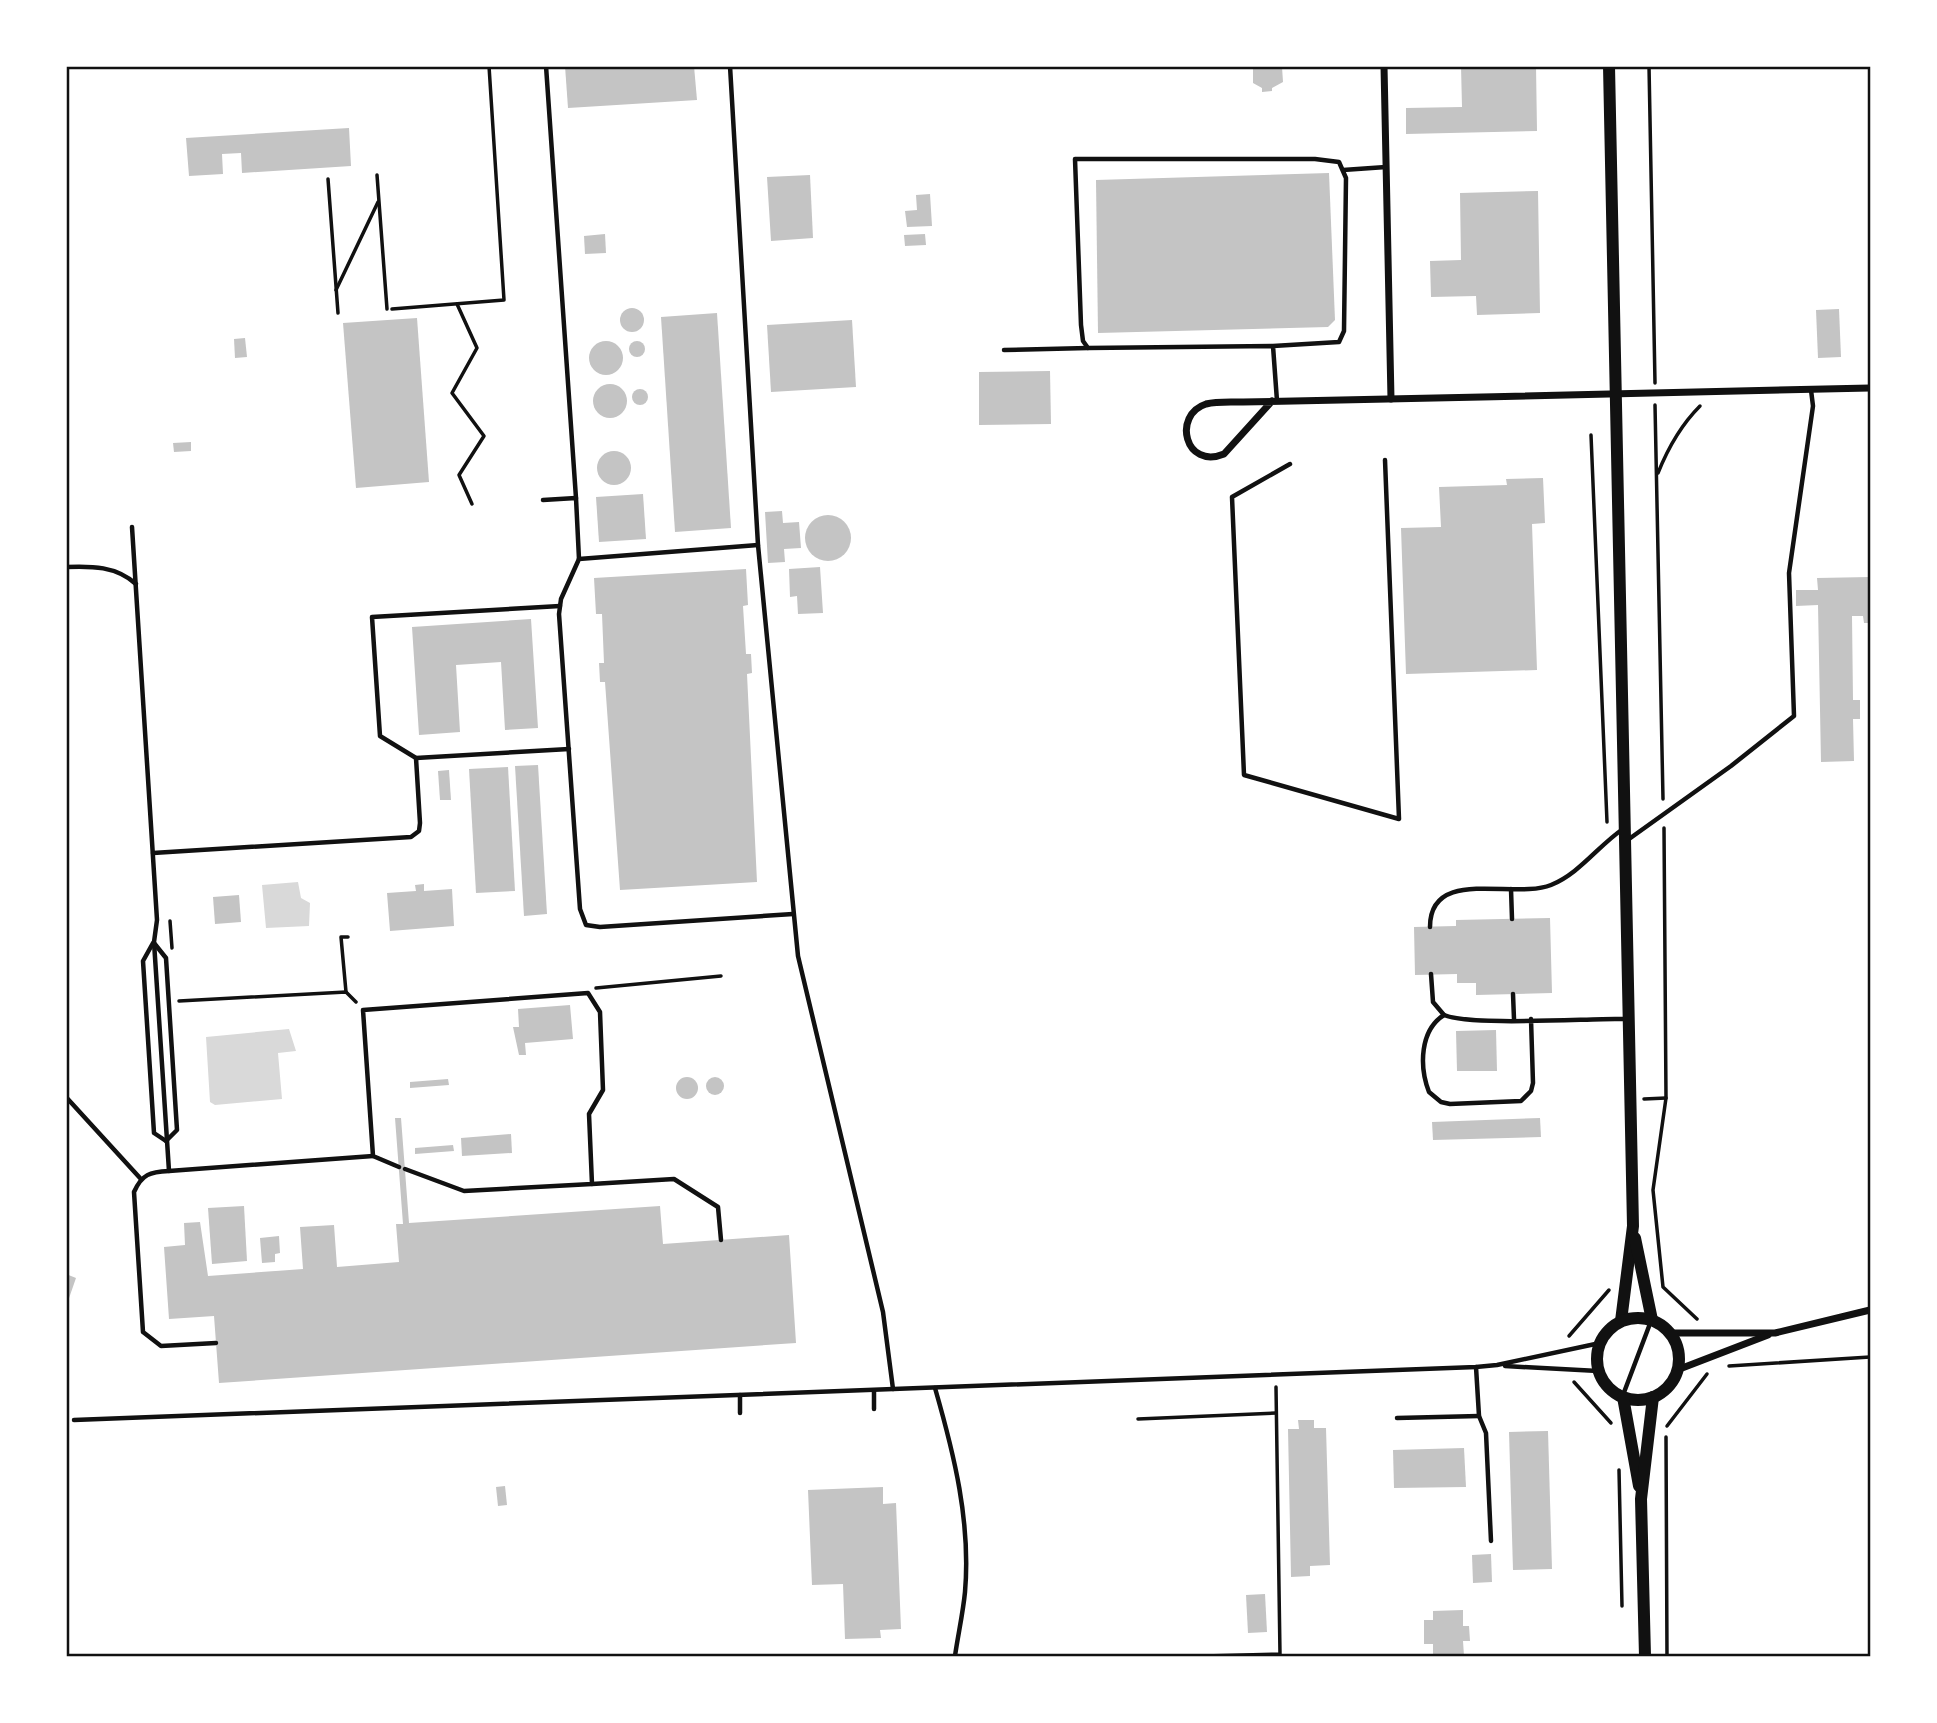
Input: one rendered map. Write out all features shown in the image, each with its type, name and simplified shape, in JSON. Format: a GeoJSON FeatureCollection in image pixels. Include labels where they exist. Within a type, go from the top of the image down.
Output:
{"type":"FeatureCollection","features":[{"type":"Feature","properties":{"kind":"main road"},"geometry":{"type":"LineString","coordinates":[[1609,66],[1633,1226],[1621,1321]]}},
{"type":"Feature","properties":{"kind":"main road"},"geometry":{"type":"LineString","coordinates":[[1633,1226],[1652,1320]]}},
{"type":"Feature","properties":{"kind":"main road"},"geometry":{"type":"LineString","coordinates":[[1631,1318],[1652,1320],[1670,1333],[1676,1344],[1677,1370],[1672,1381],[1653,1397],[1643,1400],[1623,1397],[1604,1382],[1598,1371],[1600,1343],[1605,1334],[1621,1321],[1631,1318]]}},
{"type":"Feature","properties":{"kind":"main road"},"geometry":{"type":"LineString","coordinates":[[1623,1397],[1641,1499]]}},
{"type":"Feature","properties":{"kind":"main road"},"geometry":{"type":"LineString","coordinates":[[1645,1657],[1641,1499],[1653,1397]]}},
{"type":"Feature","properties":{"kind":"street"},"geometry":{"type":"LineString","coordinates":[[1384,66],[1391,399]]}},
{"type":"Feature","properties":{"kind":"street"},"geometry":{"type":"LineString","coordinates":[[1274,401],[1224,454],[1214,458],[1202,456],[1192,450],[1187,441],[1188,420],[1194,411],[1205,404],[1274,401],[1616,396],[1871,388]]}},
{"type":"Feature","properties":{"kind":"street"},"geometry":{"type":"LineString","coordinates":[[1677,1370],[1775,1333],[1871,1310]]}},
{"type":"Feature","properties":{"kind":"street"},"geometry":{"type":"LineString","coordinates":[[1670,1333],[1775,1333]]}},
{"type":"Feature","properties":{"kind":"lane"},"geometry":{"type":"LineString","coordinates":[[546,66],[579,559],[560,606],[580,909],[586,925],[600,927],[793,914]]}},
{"type":"Feature","properties":{"kind":"lane"},"geometry":{"type":"LineString","coordinates":[[730,66],[758,545],[798,956],[883,1312],[893,1390]]}},
{"type":"Feature","properties":{"kind":"lane"},"geometry":{"type":"LineString","coordinates":[[1004,350],[1328,345],[1339,342],[1345,331],[1346,177],[1339,162],[1315,159],[1075,159],[1081,325],[1083,341],[1088,348]]}},
{"type":"Feature","properties":{"kind":"lane"},"geometry":{"type":"LineString","coordinates":[[1343,170],[1386,167]]}},
{"type":"Feature","properties":{"kind":"lane"},"geometry":{"type":"LineString","coordinates":[[1273,346],[1274,401]]}},
{"type":"Feature","properties":{"kind":"lane"},"geometry":{"type":"LineString","coordinates":[[1626,842],[1731,766],[1794,716],[1789,573],[1813,406],[1811,389]]}},
{"type":"Feature","properties":{"kind":"lane"},"geometry":{"type":"LineString","coordinates":[[1290,464],[1232,497],[1244,775],[1399,820],[1385,460]]}},
{"type":"Feature","properties":{"kind":"lane"},"geometry":{"type":"LineString","coordinates":[[543,500],[576,498]]}},
{"type":"Feature","properties":{"kind":"lane"},"geometry":{"type":"LineString","coordinates":[[132,527],[158,920],[154,942],[169,1171]]}},
{"type":"Feature","properties":{"kind":"lane"},"geometry":{"type":"LineString","coordinates":[[579,559],[758,545]]}},
{"type":"Feature","properties":{"kind":"lane"},"geometry":{"type":"LineString","coordinates":[[66,567],[108,568],[126,575],[136,584]]}},
{"type":"Feature","properties":{"kind":"lane"},"geometry":{"type":"LineString","coordinates":[[560,606],[372,617],[380,736],[416,758],[569,749]]}},
{"type":"Feature","properties":{"kind":"lane"},"geometry":{"type":"LineString","coordinates":[[153,853],[411,837],[419,831],[420,823],[416,758]]}},
{"type":"Feature","properties":{"kind":"lane"},"geometry":{"type":"LineString","coordinates":[[1430,927],[1433,905],[1441,897],[1464,890],[1550,886],[1625,828]]}},
{"type":"Feature","properties":{"kind":"lane"},"geometry":{"type":"LineString","coordinates":[[1511,889],[1512,919]]}},
{"type":"Feature","properties":{"kind":"lane"},"geometry":{"type":"LineString","coordinates":[[154,942],[143,961],[154,1133],[166,1141]]}},
{"type":"Feature","properties":{"kind":"lane"},"geometry":{"type":"LineString","coordinates":[[154,942],[166,958],[177,1130],[166,1141]]}},
{"type":"Feature","properties":{"kind":"lane"},"geometry":{"type":"LineString","coordinates":[[1431,974],[1433,1003],[1444,1015],[1460,1019],[1630,1019]]}},
{"type":"Feature","properties":{"kind":"lane"},"geometry":{"type":"LineString","coordinates":[[373,1156],[363,1010],[588,993],[600,1012],[603,1090],[589,1114],[592,1184]]}},
{"type":"Feature","properties":{"kind":"lane"},"geometry":{"type":"LineString","coordinates":[[1513,994],[1514,1019]]}},
{"type":"Feature","properties":{"kind":"lane"},"geometry":{"type":"LineString","coordinates":[[1444,1015],[1432,1023],[1426,1032],[1427,1085],[1434,1097],[1450,1104],[1513,1104],[1527,1097],[1533,1083],[1531,1019]]}},
{"type":"Feature","properties":{"kind":"lane"},"geometry":{"type":"LineString","coordinates":[[66,1097],[140,1178]]}},
{"type":"Feature","properties":{"kind":"lane"},"geometry":{"type":"LineString","coordinates":[[216,1343],[161,1346],[143,1332],[134,1192],[140,1178],[150,1172],[373,1156],[398,1167]]}},
{"type":"Feature","properties":{"kind":"lane"},"geometry":{"type":"LineString","coordinates":[[405,1169],[464,1191],[674,1179],[718,1207],[721,1240]]}},
{"type":"Feature","properties":{"kind":"lane"},"geometry":{"type":"LineString","coordinates":[[1623,1397],[1652,1320]]}},
{"type":"Feature","properties":{"kind":"lane"},"geometry":{"type":"LineString","coordinates":[[74,1420],[1476,1367],[1600,1343]]}},
{"type":"Feature","properties":{"kind":"lane"},"geometry":{"type":"LineString","coordinates":[[1497,1365],[1598,1371]]}},
{"type":"Feature","properties":{"kind":"lane"},"geometry":{"type":"LineString","coordinates":[[1476,1367],[1479,1416],[1486,1433],[1491,1541]]}},
{"type":"Feature","properties":{"kind":"lane"},"geometry":{"type":"LineString","coordinates":[[935,1388],[951,1441],[962,1507],[965,1590],[955,1657]]}},
{"type":"Feature","properties":{"kind":"lane"},"geometry":{"type":"LineString","coordinates":[[874,1391],[874,1409]]}},
{"type":"Feature","properties":{"kind":"lane"},"geometry":{"type":"LineString","coordinates":[[740,1395],[740,1413]]}},
{"type":"Feature","properties":{"kind":"lane"},"geometry":{"type":"LineString","coordinates":[[1397,1418],[1479,1416]]}},
{"type":"Feature","properties":{"kind":"path"},"geometry":{"type":"LineString","coordinates":[[377,175],[389,309],[504,300],[489,66]]}},
{"type":"Feature","properties":{"kind":"path"},"geometry":{"type":"LineString","coordinates":[[1649,66],[1664,813],[1666,1098],[1653,1190],[1663,1287],[1703,1325]]}},
{"type":"Feature","properties":{"kind":"path"},"geometry":{"type":"LineString","coordinates":[[328,179],[338,313]]}},
{"type":"Feature","properties":{"kind":"path"},"geometry":{"type":"LineString","coordinates":[[336,290],[379,200]]}},
{"type":"Feature","properties":{"kind":"path"},"geometry":{"type":"LineString","coordinates":[[457,304],[477,348],[452,393],[484,436],[459,475],[472,505]]}},
{"type":"Feature","properties":{"kind":"path"},"geometry":{"type":"LineString","coordinates":[[1656,478],[1666,452],[1687,419],[1714,393]]}},
{"type":"Feature","properties":{"kind":"path"},"geometry":{"type":"LineString","coordinates":[[1591,435],[1607,823],[1612,837]]}},
{"type":"Feature","properties":{"kind":"path"},"geometry":{"type":"LineString","coordinates":[[170,911],[173,950]]}},
{"type":"Feature","properties":{"kind":"path"},"geometry":{"type":"LineString","coordinates":[[348,937],[341,937],[346,992],[363,1010]]}},
{"type":"Feature","properties":{"kind":"path"},"geometry":{"type":"LineString","coordinates":[[588,993],[599,985],[721,976]]}},
{"type":"Feature","properties":{"kind":"path"},"geometry":{"type":"LineString","coordinates":[[175,989],[176,1002],[346,992]]}},
{"type":"Feature","properties":{"kind":"path"},"geometry":{"type":"LineString","coordinates":[[1569,1336],[1611,1288]]}},
{"type":"Feature","properties":{"kind":"path"},"geometry":{"type":"LineString","coordinates":[[1721,1367],[1871,1357]]}},
{"type":"Feature","properties":{"kind":"path"},"geometry":{"type":"LineString","coordinates":[[1667,1657],[1666,1429],[1710,1370]]}},
{"type":"Feature","properties":{"kind":"path"},"geometry":{"type":"LineString","coordinates":[[1570,1378],[1618,1430]]}},
{"type":"Feature","properties":{"kind":"path"},"geometry":{"type":"LineString","coordinates":[[1204,1657],[1280,1654],[1276,1386]]}},
{"type":"Feature","properties":{"kind":"path"},"geometry":{"type":"LineString","coordinates":[[1138,1419],[1276,1413]]}},
{"type":"Feature","properties":{"kind":"path"},"geometry":{"type":"LineString","coordinates":[[1618,1457],[1622,1606]]}},
{"type":"Feature","properties":{"kind":"shaded area"},"geometry":{"type":"Polygon","coordinates":[[[298,882],[301,898],[310,903],[309,926],[266,928],[262,885],[298,882]]]}},
{"type":"Feature","properties":{"kind":"shaded area"},"geometry":{"type":"Polygon","coordinates":[[[289,1029],[296,1051],[278,1053],[282,1099],[215,1105],[210,1102],[206,1037],[289,1029]]]}},
{"type":"Feature","properties":{"kind":"building"},"geometry":{"type":"Polygon","coordinates":[[[565,66],[694,66],[697,100],[568,108],[565,66]]]}},
{"type":"Feature","properties":{"kind":"building"},"geometry":{"type":"Polygon","coordinates":[[[1461,66],[1536,66],[1537,131],[1406,134],[1406,108],[1462,107],[1461,66]]]}},
{"type":"Feature","properties":{"kind":"building"},"geometry":{"type":"Polygon","coordinates":[[[1282,67],[1283,82],[1272,88],[1272,91],[1262,92],[1262,88],[1253,83],[1253,68],[1282,67]]]}},
{"type":"Feature","properties":{"kind":"building"},"geometry":{"type":"Polygon","coordinates":[[[349,128],[351,166],[242,173],[241,153],[222,154],[223,174],[189,176],[186,138],[349,128]]]}},
{"type":"Feature","properties":{"kind":"building"},"geometry":{"type":"Polygon","coordinates":[[[1329,173],[1335,320],[1328,327],[1098,333],[1096,180],[1329,173]]]}},
{"type":"Feature","properties":{"kind":"building"},"geometry":{"type":"Polygon","coordinates":[[[810,175],[813,238],[771,241],[767,177],[810,175]]]}},
{"type":"Feature","properties":{"kind":"building"},"geometry":{"type":"Polygon","coordinates":[[[1538,191],[1540,313],[1477,315],[1476,296],[1431,297],[1430,261],[1461,260],[1460,193],[1538,191]]]}},
{"type":"Feature","properties":{"kind":"building"},"geometry":{"type":"Polygon","coordinates":[[[930,194],[932,226],[907,227],[905,211],[917,210],[916,195],[930,194]]]}},
{"type":"Feature","properties":{"kind":"building"},"geometry":{"type":"Polygon","coordinates":[[[605,234],[606,253],[585,254],[584,236],[605,234]]]}},
{"type":"Feature","properties":{"kind":"building"},"geometry":{"type":"Polygon","coordinates":[[[925,234],[926,245],[905,246],[904,235],[925,234]]]}},
{"type":"Feature","properties":{"kind":"building"},"geometry":{"type":"Polygon","coordinates":[[[632,308],[643,315],[644,320],[637,331],[632,332],[621,325],[620,320],[627,309],[632,308]]]}},
{"type":"Feature","properties":{"kind":"building"},"geometry":{"type":"Polygon","coordinates":[[[1839,309],[1841,357],[1818,358],[1816,310],[1839,309]]]}},
{"type":"Feature","properties":{"kind":"building"},"geometry":{"type":"Polygon","coordinates":[[[717,313],[731,528],[675,532],[661,317],[717,313]]]}},
{"type":"Feature","properties":{"kind":"building"},"geometry":{"type":"Polygon","coordinates":[[[417,318],[429,482],[356,488],[343,323],[417,318]]]}},
{"type":"Feature","properties":{"kind":"building"},"geometry":{"type":"Polygon","coordinates":[[[852,320],[856,387],[771,392],[767,325],[852,320]]]}},
{"type":"Feature","properties":{"kind":"building"},"geometry":{"type":"Polygon","coordinates":[[[245,338],[247,357],[235,358],[234,339],[245,338]]]}},
{"type":"Feature","properties":{"kind":"building"},"geometry":{"type":"Polygon","coordinates":[[[606,341],[618,346],[623,358],[618,370],[606,375],[594,370],[589,358],[594,346],[606,341]]]}},
{"type":"Feature","properties":{"kind":"building"},"geometry":{"type":"Polygon","coordinates":[[[637,341],[645,349],[637,357],[629,349],[637,341]]]}},
{"type":"Feature","properties":{"kind":"building"},"geometry":{"type":"Polygon","coordinates":[[[1050,371],[1051,424],[979,425],[979,372],[1050,371]]]}},
{"type":"Feature","properties":{"kind":"building"},"geometry":{"type":"Polygon","coordinates":[[[610,384],[622,389],[627,401],[622,413],[610,418],[598,413],[593,401],[598,389],[610,384]]]}},
{"type":"Feature","properties":{"kind":"building"},"geometry":{"type":"Polygon","coordinates":[[[640,389],[648,397],[640,405],[632,397],[640,389]]]}},
{"type":"Feature","properties":{"kind":"building"},"geometry":{"type":"Polygon","coordinates":[[[191,442],[191,451],[174,452],[173,443],[191,442]]]}},
{"type":"Feature","properties":{"kind":"building"},"geometry":{"type":"Polygon","coordinates":[[[614,451],[626,456],[631,468],[626,480],[614,485],[602,480],[597,468],[602,456],[614,451]]]}},
{"type":"Feature","properties":{"kind":"building"},"geometry":{"type":"Polygon","coordinates":[[[1543,478],[1545,523],[1532,524],[1537,670],[1406,674],[1401,528],[1441,527],[1439,487],[1507,485],[1506,479],[1543,478]]]}},
{"type":"Feature","properties":{"kind":"building"},"geometry":{"type":"Polygon","coordinates":[[[643,494],[646,539],[599,542],[596,497],[643,494]]]}},
{"type":"Feature","properties":{"kind":"building"},"geometry":{"type":"Polygon","coordinates":[[[782,511],[783,523],[799,522],[801,548],[784,549],[785,562],[768,563],[765,512],[782,511]]]}},
{"type":"Feature","properties":{"kind":"building"},"geometry":{"type":"Polygon","coordinates":[[[828,515],[844,522],[851,538],[844,554],[828,561],[812,554],[805,538],[812,522],[828,515]]]}},
{"type":"Feature","properties":{"kind":"building"},"geometry":{"type":"Polygon","coordinates":[[[820,567],[823,613],[798,614],[797,596],[790,597],[789,569],[820,567]]]}},
{"type":"Feature","properties":{"kind":"building"},"geometry":{"type":"Polygon","coordinates":[[[746,569],[748,605],[743,606],[746,654],[751,654],[752,673],[747,674],[757,882],[620,890],[605,682],[600,682],[599,663],[604,663],[602,614],[596,614],[594,578],[746,569]]]}},
{"type":"Feature","properties":{"kind":"building"},"geometry":{"type":"Polygon","coordinates":[[[1870,577],[1870,623],[1864,623],[1863,616],[1852,616],[1853,700],[1860,700],[1860,719],[1853,719],[1854,761],[1821,762],[1818,605],[1796,606],[1796,590],[1818,590],[1817,578],[1870,577]]]}},
{"type":"Feature","properties":{"kind":"building"},"geometry":{"type":"Polygon","coordinates":[[[531,619],[538,728],[505,730],[501,662],[456,665],[460,732],[419,735],[412,627],[531,619]]]}},
{"type":"Feature","properties":{"kind":"building"},"geometry":{"type":"Polygon","coordinates":[[[538,765],[547,914],[524,916],[515,766],[538,765]]]}},
{"type":"Feature","properties":{"kind":"building"},"geometry":{"type":"Polygon","coordinates":[[[508,767],[515,891],[476,893],[469,769],[508,767]]]}},
{"type":"Feature","properties":{"kind":"building"},"geometry":{"type":"Polygon","coordinates":[[[449,770],[451,800],[440,800],[438,771],[449,770]]]}},
{"type":"Feature","properties":{"kind":"building"},"geometry":{"type":"Polygon","coordinates":[[[424,884],[424,891],[452,889],[454,926],[390,931],[387,893],[416,891],[415,885],[424,884]]]}},
{"type":"Feature","properties":{"kind":"building"},"geometry":{"type":"Polygon","coordinates":[[[239,895],[241,922],[215,924],[213,897],[239,895]]]}},
{"type":"Feature","properties":{"kind":"building"},"geometry":{"type":"Polygon","coordinates":[[[1550,918],[1552,993],[1476,995],[1476,983],[1457,983],[1457,974],[1415,975],[1414,927],[1456,926],[1456,920],[1550,918]]]}},
{"type":"Feature","properties":{"kind":"building"},"geometry":{"type":"Polygon","coordinates":[[[570,1005],[573,1039],[525,1043],[526,1055],[519,1055],[513,1027],[519,1027],[518,1009],[570,1005]]]}},
{"type":"Feature","properties":{"kind":"building"},"geometry":{"type":"Polygon","coordinates":[[[1496,1030],[1497,1071],[1457,1071],[1456,1031],[1496,1030]]]}},
{"type":"Feature","properties":{"kind":"building"},"geometry":{"type":"Polygon","coordinates":[[[687,1077],[695,1080],[698,1088],[695,1096],[687,1099],[679,1096],[676,1088],[679,1080],[687,1077]]]}},
{"type":"Feature","properties":{"kind":"building"},"geometry":{"type":"Polygon","coordinates":[[[711,1077],[719,1077],[724,1086],[722,1093],[711,1095],[706,1090],[706,1082],[711,1077]]]}},
{"type":"Feature","properties":{"kind":"building"},"geometry":{"type":"Polygon","coordinates":[[[448,1079],[449,1085],[410,1088],[410,1082],[448,1079]]]}},
{"type":"Feature","properties":{"kind":"building"},"geometry":{"type":"Polygon","coordinates":[[[395,1118],[401,1118],[409,1223],[660,1206],[663,1244],[789,1235],[796,1343],[219,1383],[214,1316],[169,1319],[164,1247],[185,1245],[184,1223],[200,1222],[208,1276],[303,1269],[300,1227],[334,1225],[337,1267],[399,1262],[396,1224],[403,1224],[395,1118]]]}},
{"type":"Feature","properties":{"kind":"building"},"geometry":{"type":"Polygon","coordinates":[[[1540,1118],[1541,1137],[1433,1140],[1432,1122],[1540,1118]]]}},
{"type":"Feature","properties":{"kind":"building"},"geometry":{"type":"Polygon","coordinates":[[[511,1134],[512,1153],[462,1156],[461,1138],[511,1134]]]}},
{"type":"Feature","properties":{"kind":"building"},"geometry":{"type":"Polygon","coordinates":[[[453,1145],[454,1151],[415,1154],[415,1148],[453,1145]]]}},
{"type":"Feature","properties":{"kind":"building"},"geometry":{"type":"Polygon","coordinates":[[[244,1206],[247,1261],[212,1264],[208,1208],[244,1206]]]}},
{"type":"Feature","properties":{"kind":"building"},"geometry":{"type":"Polygon","coordinates":[[[279,1236],[280,1253],[275,1254],[275,1262],[262,1263],[260,1238],[279,1236]]]}},
{"type":"Feature","properties":{"kind":"building"},"geometry":{"type":"Polygon","coordinates":[[[66,1274],[76,1278],[67,1304],[66,1304],[66,1274]]]}},
{"type":"Feature","properties":{"kind":"building"},"geometry":{"type":"Polygon","coordinates":[[[1298,1420],[1314,1420],[1314,1428],[1326,1428],[1330,1565],[1310,1566],[1310,1576],[1291,1577],[1288,1429],[1299,1429],[1298,1420]]]}},
{"type":"Feature","properties":{"kind":"building"},"geometry":{"type":"Polygon","coordinates":[[[1548,1431],[1552,1569],[1513,1570],[1509,1432],[1548,1431]]]}},
{"type":"Feature","properties":{"kind":"building"},"geometry":{"type":"Polygon","coordinates":[[[1464,1448],[1466,1487],[1394,1488],[1393,1450],[1464,1448]]]}},
{"type":"Feature","properties":{"kind":"building"},"geometry":{"type":"Polygon","coordinates":[[[505,1486],[507,1505],[498,1506],[496,1487],[505,1486]]]}},
{"type":"Feature","properties":{"kind":"building"},"geometry":{"type":"Polygon","coordinates":[[[883,1487],[883,1504],[896,1503],[901,1629],[880,1630],[881,1638],[845,1639],[843,1584],[812,1585],[808,1490],[883,1487]]]}},
{"type":"Feature","properties":{"kind":"building"},"geometry":{"type":"Polygon","coordinates":[[[1491,1554],[1492,1582],[1473,1583],[1472,1555],[1491,1554]]]}},
{"type":"Feature","properties":{"kind":"building"},"geometry":{"type":"Polygon","coordinates":[[[1265,1594],[1267,1632],[1248,1633],[1246,1595],[1265,1594]]]}},
{"type":"Feature","properties":{"kind":"building"},"geometry":{"type":"Polygon","coordinates":[[[1463,1610],[1463,1626],[1469,1626],[1470,1641],[1463,1641],[1464,1656],[1433,1656],[1433,1644],[1424,1644],[1424,1620],[1433,1620],[1433,1611],[1463,1610]]]}}]}
